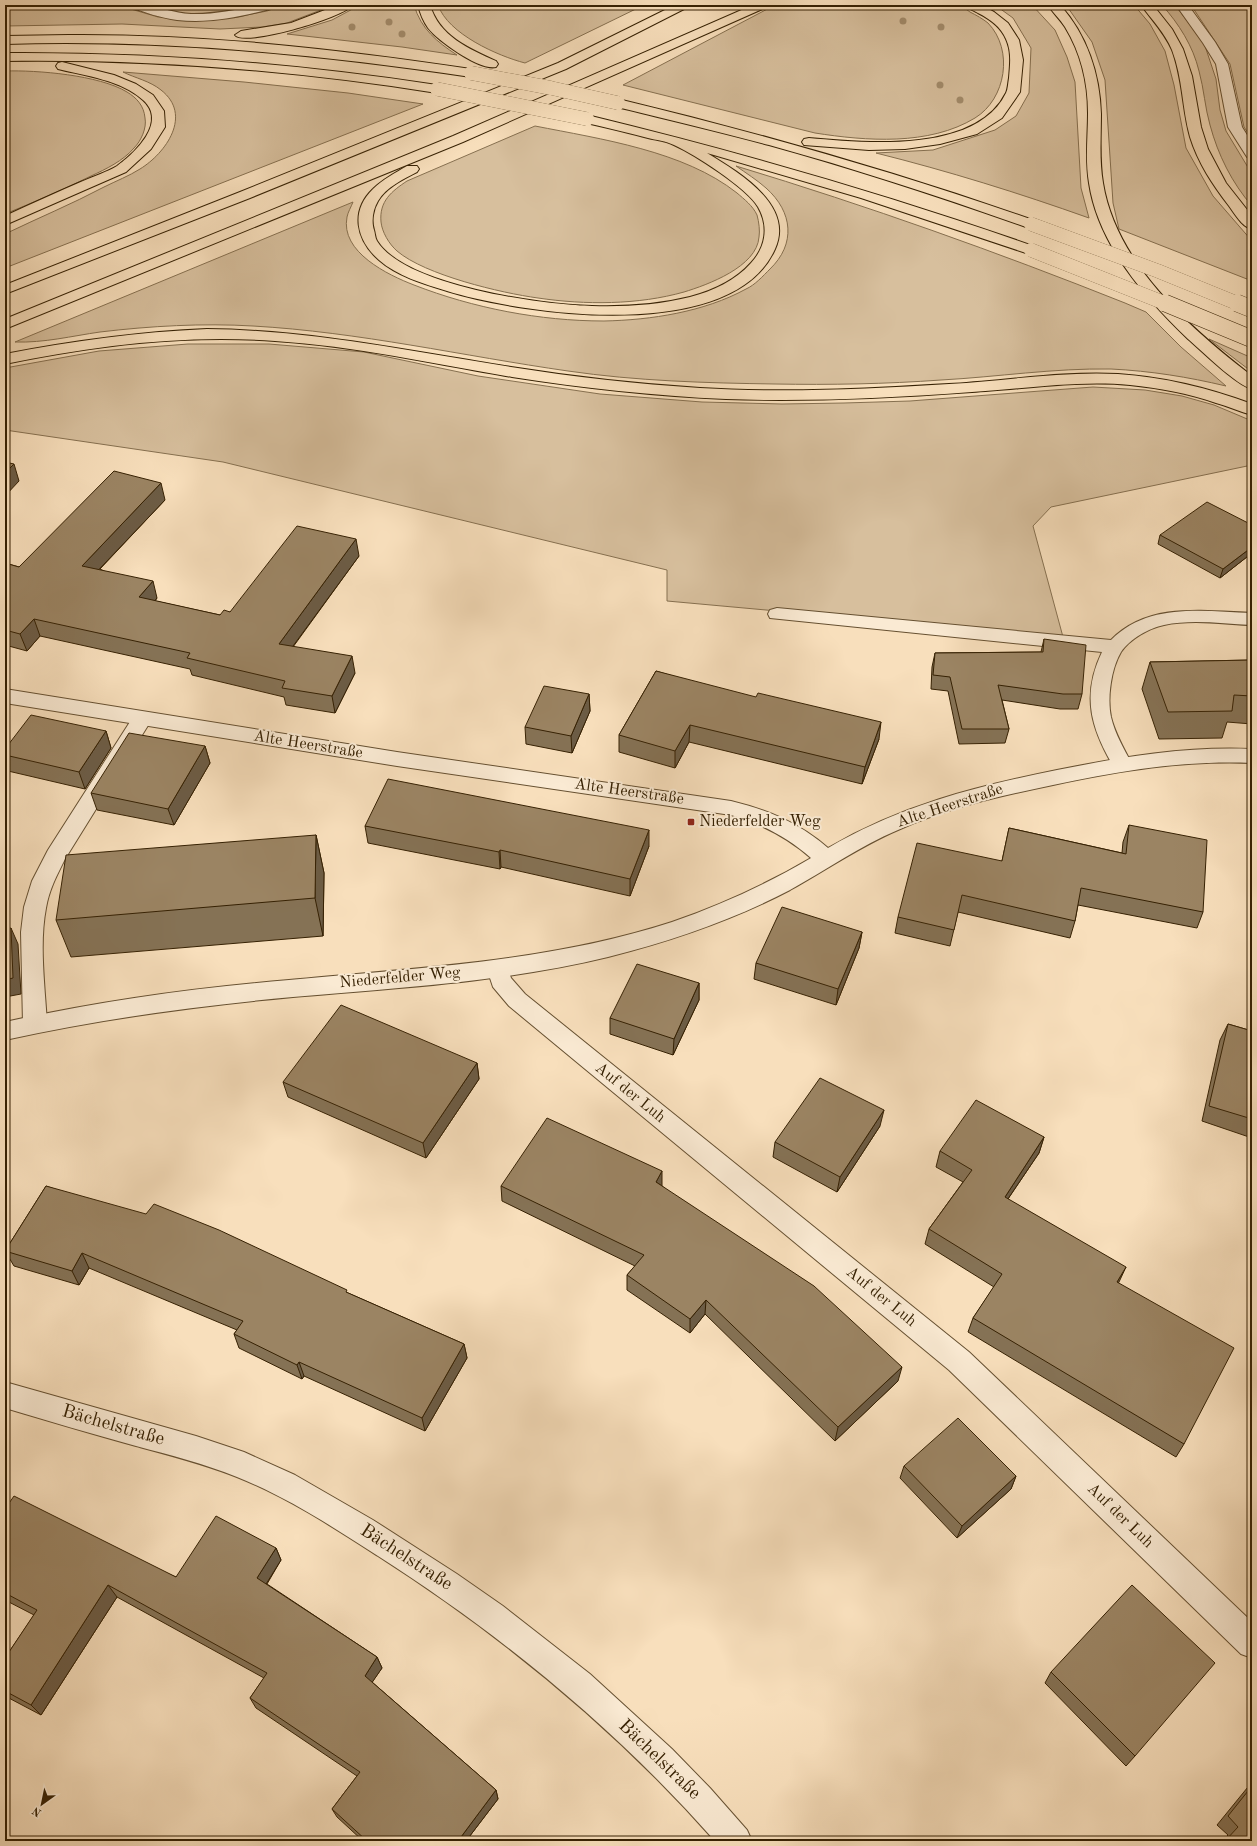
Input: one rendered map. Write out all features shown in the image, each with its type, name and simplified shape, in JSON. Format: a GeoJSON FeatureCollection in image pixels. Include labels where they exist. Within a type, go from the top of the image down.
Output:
{"type":"FeatureCollection","features":[{"type":"Feature","properties":{"kind":"highway"},"geometry":{"type":"LineString","coordinates":[[174,40],[238,36],[288,29],[315,20],[347,5]]}},
{"type":"Feature","properties":{"kind":"highway"},"geometry":{"type":"LineString","coordinates":[[424,5],[429,18],[441,34],[463,50],[492,64],[551,88]]}},
{"type":"Feature","properties":{"kind":"highway"},"geometry":{"type":"LineString","coordinates":[[5,290],[289,178],[555,69],[617,40],[684,5]]}},
{"type":"Feature","properties":{"kind":"highway"},"geometry":{"type":"LineString","coordinates":[[627,64],[734,5]]}},
{"type":"Feature","properties":{"kind":"highway"},"geometry":{"type":"LineString","coordinates":[[5,324],[458,139],[763,5]]}},
{"type":"Feature","properties":{"kind":"highway"},"geometry":{"type":"LineString","coordinates":[[754,137],[857,146],[898,146],[951,138],[988,123],[1002,111],[1016,88],[1018,68],[1016,46],[1010,33],[999,21],[972,5]]}},
{"type":"Feature","properties":{"kind":"highway"},"geometry":{"type":"LineString","coordinates":[[1054,5],[1074,33],[1091,74],[1094,101],[1093,168],[1098,194],[1106,221],[1142,281],[1221,360],[1252,384]]}},
{"type":"Feature","properties":{"kind":"highway"},"geometry":{"type":"LineString","coordinates":[[1147,5],[1171,37],[1180,54],[1197,137],[1206,160],[1220,185],[1252,225]]}},
{"type":"Feature","properties":{"kind":"highway"},"geometry":{"type":"LineString","coordinates":[[5,40],[114,38],[174,40],[322,53],[471,74],[551,88],[754,137],[872,171],[1031,224],[1158,271],[1252,309]]}},
{"type":"Feature","properties":{"kind":"highway"},"geometry":{"type":"LineString","coordinates":[[5,57],[105,57],[232,63],[318,71],[437,89],[587,119],[675,140],[877,198],[1031,250],[1252,339]]}},
{"type":"Feature","properties":{"kind":"highway"},"geometry":{"type":"LineString","coordinates":[[5,57],[80,70],[122,81],[152,99],[157,110],[158,122],[155,134],[148,145],[137,157],[121,169],[5,221]]}},
{"type":"Feature","properties":{"kind":"highway"},"geometry":{"type":"LineString","coordinates":[[458,139],[388,184],[371,200],[366,215],[365,230],[372,245],[387,259],[411,273],[445,286],[488,298],[534,306],[581,311],[625,311],[660,307],[696,300],[727,289],[749,275],[764,257],[772,240],[772,221],[762,202],[728,174],[675,140]]}},
{"type":"Feature","properties":{"kind":"highway"},"geometry":{"type":"LineString","coordinates":[[5,359],[56,348],[120,339],[175,335],[221,334],[274,336],[379,348],[565,380],[675,392],[764,395],[855,394],[930,391],[1084,379],[1127,380],[1164,384],[1194,390],[1226,399],[1252,410]]}},
{"type":"Feature","properties":{"kind":"street"},"geometry":{"type":"LineString","coordinates":[[133,5],[164,14],[198,16],[235,14],[273,5]]}},
{"type":"Feature","properties":{"kind":"street"},"geometry":{"type":"LineString","coordinates":[[1182,5],[1209,42],[1222,64],[1235,127],[1252,154]]}},
{"type":"Feature","properties":{"kind":"street"},"geometry":{"type":"LineString","coordinates":[[777,614],[1115,647]]}},
{"type":"Feature","properties":{"kind":"street"},"geometry":{"type":"LineString","coordinates":[[1122,764],[1106,735],[1099,700],[1108,663],[1115,647],[1126,636],[1143,625],[1164,619],[1193,616],[1252,618]]}},
{"type":"Feature","properties":{"kind":"street","name":"Alte Heerstraße"},"geometry":{"type":"LineString","coordinates":[[5,696],[142,719],[731,808],[774,821],[794,832],[826,858],[884,828],[946,804],[1008,787],[1122,764],[1187,756],[1252,756]]}},
{"type":"Feature","properties":{"kind":"street"},"geometry":{"type":"LineString","coordinates":[[35,1024],[32,932],[35,907],[43,881],[56,856],[142,719]]}},
{"type":"Feature","properties":{"kind":"street","name":"Niederfelder Weg"},"geometry":{"type":"LineString","coordinates":[[5,1031],[112,1008],[155,1002],[498,969],[573,956],[692,923],[723,912],[786,882],[826,858]]}},
{"type":"Feature","properties":{"kind":"street","name":"Auf der Luh"},"geometry":{"type":"LineString","coordinates":[[498,969],[501,980],[517,1000],[959,1361],[1252,1643]]}},
{"type":"Feature","properties":{"kind":"street","name":"Bächelstraße"},"geometry":{"type":"LineString","coordinates":[[5,1395],[209,1454],[244,1466],[313,1499],[459,1591],[559,1669],[655,1753],[706,1806],[736,1841]]}},
{"type":"Feature","properties":{"kind":"shaded area"},"geometry":{"type":"Polygon","coordinates":[[[951,4],[960,6],[988,23],[996,34],[1001,47],[1003,60],[1003,74],[1000,87],[986,110],[975,118],[957,127],[918,137],[876,139],[815,133],[623,85],[775,5],[951,4]]]}},
{"type":"Feature","properties":{"kind":"shaded area"},"geometry":{"type":"Polygon","coordinates":[[[5,5],[128,5],[124,7],[158,17],[207,19],[237,17],[267,11],[284,5],[334,5],[287,23],[262,27],[220,29],[122,24],[5,26],[5,5]]]}},
{"type":"Feature","properties":{"kind":"shaded area"},"geometry":{"type":"Polygon","coordinates":[[[141,5],[256,5],[224,12],[190,15],[168,13],[141,5]]]}},
{"type":"Feature","properties":{"kind":"shaded area"},"geometry":{"type":"Polygon","coordinates":[[[360,5],[414,5],[425,28],[436,40],[457,55],[287,34],[332,20],[360,5]]]}},
{"type":"Feature","properties":{"kind":"shaded area"},"geometry":{"type":"Polygon","coordinates":[[[438,5],[644,5],[525,63],[488,49],[463,34],[444,16],[438,5]]]}},
{"type":"Feature","properties":{"kind":"shaded area"},"geometry":{"type":"Polygon","coordinates":[[[995,5],[1032,5],[1055,30],[1067,57],[1075,82],[1081,188],[1089,218],[983,183],[876,153],[933,150],[995,130],[1016,116],[1029,93],[1031,48],[1013,18],[995,5]]]}},
{"type":"Feature","properties":{"kind":"shaded area"},"geometry":{"type":"Polygon","coordinates":[[[1066,5],[1134,5],[1150,24],[1165,51],[1174,85],[1186,148],[1213,196],[1252,241],[1252,281],[1119,229],[1113,203],[1105,80],[1092,42],[1066,5]]]}},
{"type":"Feature","properties":{"kind":"shaded area"},"geometry":{"type":"Polygon","coordinates":[[[1162,5],[1175,5],[1204,43],[1216,79],[1220,110],[1226,131],[1252,174],[1252,206],[1238,188],[1226,168],[1217,147],[1208,119],[1201,78],[1189,44],[1180,28],[1162,5]]]}},
{"type":"Feature","properties":{"kind":"shaded area"},"geometry":{"type":"Polygon","coordinates":[[[1191,5],[1252,5],[1252,139],[1244,127],[1230,64],[1191,5]]]}},
{"type":"Feature","properties":{"kind":"shaded area"},"geometry":{"type":"Polygon","coordinates":[[[5,71],[34,71],[68,75],[101,81],[115,86],[134,97],[142,106],[145,126],[141,138],[130,153],[120,161],[59,191],[5,214],[5,71]]]}},
{"type":"Feature","properties":{"kind":"shaded area"},"geometry":{"type":"Polygon","coordinates":[[[123,72],[244,82],[348,93],[423,104],[5,268],[5,234],[136,172],[150,162],[167,144],[175,122],[175,111],[170,100],[157,87],[123,72]]]}},
{"type":"Feature","properties":{"kind":"shaded area"},"geometry":{"type":"Polygon","coordinates":[[[535,126],[587,136],[641,149],[692,167],[716,179],[737,193],[748,203],[757,215],[759,237],[756,248],[750,257],[740,266],[705,285],[694,289],[648,299],[593,303],[522,296],[464,282],[426,268],[410,260],[391,245],[383,230],[381,215],[384,202],[396,189],[407,181],[535,126]]]}},
{"type":"Feature","properties":{"kind":"shaded area"},"geometry":{"type":"Polygon","coordinates":[[[736,166],[932,230],[1146,312],[1181,347],[1226,386],[1169,375],[1111,369],[1068,370],[962,379],[858,384],[775,384],[671,381],[568,371],[332,333],[234,325],[138,328],[47,340],[15,342],[353,202],[347,217],[347,230],[351,241],[358,251],[380,268],[403,281],[436,293],[507,312],[556,319],[604,321],[640,319],[695,309],[730,297],[753,285],[765,275],[778,259],[784,249],[787,239],[788,228],[782,207],[775,197],[763,185],[736,166]]]}},
{"type":"Feature","properties":{"kind":"shaded area"},"geometry":{"type":"Polygon","coordinates":[[[1209,339],[1252,358],[1252,372],[1209,339]]]}},
{"type":"Feature","properties":{"kind":"shaded area"},"geometry":{"type":"Polygon","coordinates":[[[188,344],[269,344],[364,352],[478,376],[600,394],[702,402],[782,404],[844,403],[910,401],[1093,387],[1145,390],[1182,396],[1214,405],[1252,421],[1252,465],[1051,507],[1033,526],[1063,637],[667,601],[667,570],[223,462],[5,430],[5,368],[99,351],[188,344]]]}},
{"type":"Feature","properties":{"kind":"building"},"geometry":{"type":"Polygon","coordinates":[[[5,462],[14,464],[5,473],[5,462]]]}},
{"type":"Feature","properties":{"kind":"building"},"geometry":{"type":"Polygon","coordinates":[[[114,471],[161,483],[82,566],[153,581],[139,597],[220,615],[224,610],[230,612],[297,526],[356,539],[279,644],[352,656],[332,696],[282,688],[285,681],[187,658],[190,653],[34,619],[20,634],[5,630],[5,563],[19,567],[114,471]]]}},
{"type":"Feature","properties":{"kind":"building"},"geometry":{"type":"Polygon","coordinates":[[[1207,502],[1252,525],[1252,547],[1223,569],[1160,535],[1207,502]]]}},
{"type":"Feature","properties":{"kind":"building"},"geometry":{"type":"Polygon","coordinates":[[[1044,639],[1086,645],[1082,694],[1063,694],[998,685],[1009,729],[962,729],[950,677],[933,675],[935,653],[1043,652],[1044,639]]]}},
{"type":"Feature","properties":{"kind":"building"},"geometry":{"type":"Polygon","coordinates":[[[1252,660],[1252,696],[1234,695],[1232,711],[1168,712],[1150,662],[1252,660]]]}},
{"type":"Feature","properties":{"kind":"building"},"geometry":{"type":"Polygon","coordinates":[[[656,671],[756,697],[758,693],[881,722],[865,767],[690,725],[675,751],[619,735],[656,671]]]}},
{"type":"Feature","properties":{"kind":"building"},"geometry":{"type":"Polygon","coordinates":[[[544,686],[589,694],[571,736],[525,727],[544,686]]]}},
{"type":"Feature","properties":{"kind":"building"},"geometry":{"type":"Polygon","coordinates":[[[31,715],[106,731],[79,772],[5,755],[5,749],[31,715]]]}},
{"type":"Feature","properties":{"kind":"building"},"geometry":{"type":"Polygon","coordinates":[[[129,733],[205,746],[168,809],[91,793],[129,733]]]}},
{"type":"Feature","properties":{"kind":"building"},"geometry":{"type":"Polygon","coordinates":[[[388,779],[649,830],[630,879],[500,850],[499,852],[365,826],[388,779]]]}},
{"type":"Feature","properties":{"kind":"building"},"geometry":{"type":"Polygon","coordinates":[[[1129,825],[1207,840],[1203,912],[1081,888],[1075,921],[962,895],[954,930],[898,917],[917,843],[1002,861],[1009,828],[1126,854],[1129,825]]]}},
{"type":"Feature","properties":{"kind":"building"},"geometry":{"type":"Polygon","coordinates":[[[316,835],[315,898],[56,920],[66,855],[316,835]]]}},
{"type":"Feature","properties":{"kind":"building"},"geometry":{"type":"Polygon","coordinates":[[[782,907],[862,932],[838,989],[756,963],[782,907]]]}},
{"type":"Feature","properties":{"kind":"building"},"geometry":{"type":"Polygon","coordinates":[[[11,928],[13,978],[5,980],[5,929],[11,928]]]}},
{"type":"Feature","properties":{"kind":"building"},"geometry":{"type":"Polygon","coordinates":[[[637,964],[699,983],[674,1039],[610,1018],[637,964]]]}},
{"type":"Feature","properties":{"kind":"building"},"geometry":{"type":"Polygon","coordinates":[[[341,1005],[477,1063],[423,1143],[283,1082],[341,1005]]]}},
{"type":"Feature","properties":{"kind":"building"},"geometry":{"type":"Polygon","coordinates":[[[1228,1024],[1252,1031],[1252,1119],[1209,1106],[1228,1024]]]}},
{"type":"Feature","properties":{"kind":"building"},"geometry":{"type":"Polygon","coordinates":[[[820,1078],[884,1110],[840,1177],[775,1142],[820,1078]]]}},
{"type":"Feature","properties":{"kind":"building"},"geometry":{"type":"Polygon","coordinates":[[[976,1100],[1044,1137],[1005,1197],[1126,1267],[1117,1282],[1234,1348],[1184,1444],[973,1318],[1002,1274],[929,1229],[972,1170],[940,1151],[976,1100]]]}},
{"type":"Feature","properties":{"kind":"building"},"geometry":{"type":"Polygon","coordinates":[[[547,1118],[662,1171],[656,1182],[814,1286],[902,1367],[838,1427],[706,1300],[690,1319],[627,1275],[644,1255],[501,1186],[547,1118]]]}},
{"type":"Feature","properties":{"kind":"building"},"geometry":{"type":"Polygon","coordinates":[[[46,1186],[146,1214],[154,1204],[219,1230],[347,1290],[346,1292],[464,1344],[422,1418],[299,1362],[297,1365],[234,1334],[243,1321],[82,1253],[72,1271],[5,1251],[46,1186]]]}},
{"type":"Feature","properties":{"kind":"building"},"geometry":{"type":"Polygon","coordinates":[[[958,1418],[1016,1476],[962,1526],[904,1466],[958,1418]]]}},
{"type":"Feature","properties":{"kind":"building"},"geometry":{"type":"Polygon","coordinates":[[[14,1496],[176,1577],[216,1516],[276,1548],[257,1578],[377,1657],[365,1676],[496,1790],[458,1841],[367,1841],[332,1809],[360,1772],[250,1698],[267,1673],[108,1585],[31,1705],[5,1691],[5,1658],[37,1610],[5,1593],[5,1509],[14,1496]]]}},
{"type":"Feature","properties":{"kind":"building"},"geometry":{"type":"Polygon","coordinates":[[[1132,1585],[1215,1663],[1135,1756],[1051,1672],[1132,1585]]]}},
{"type":"Feature","properties":{"kind":"building"},"geometry":{"type":"Polygon","coordinates":[[[1252,1786],[1252,1841],[1225,1841],[1238,1827],[1228,1816],[1252,1786]]]}},
{"type":"Feature","properties":{"kind":"place","name":"Niederfelder Weg"},"geometry":{"type":"Point","coordinates":[691,822]}}]}
